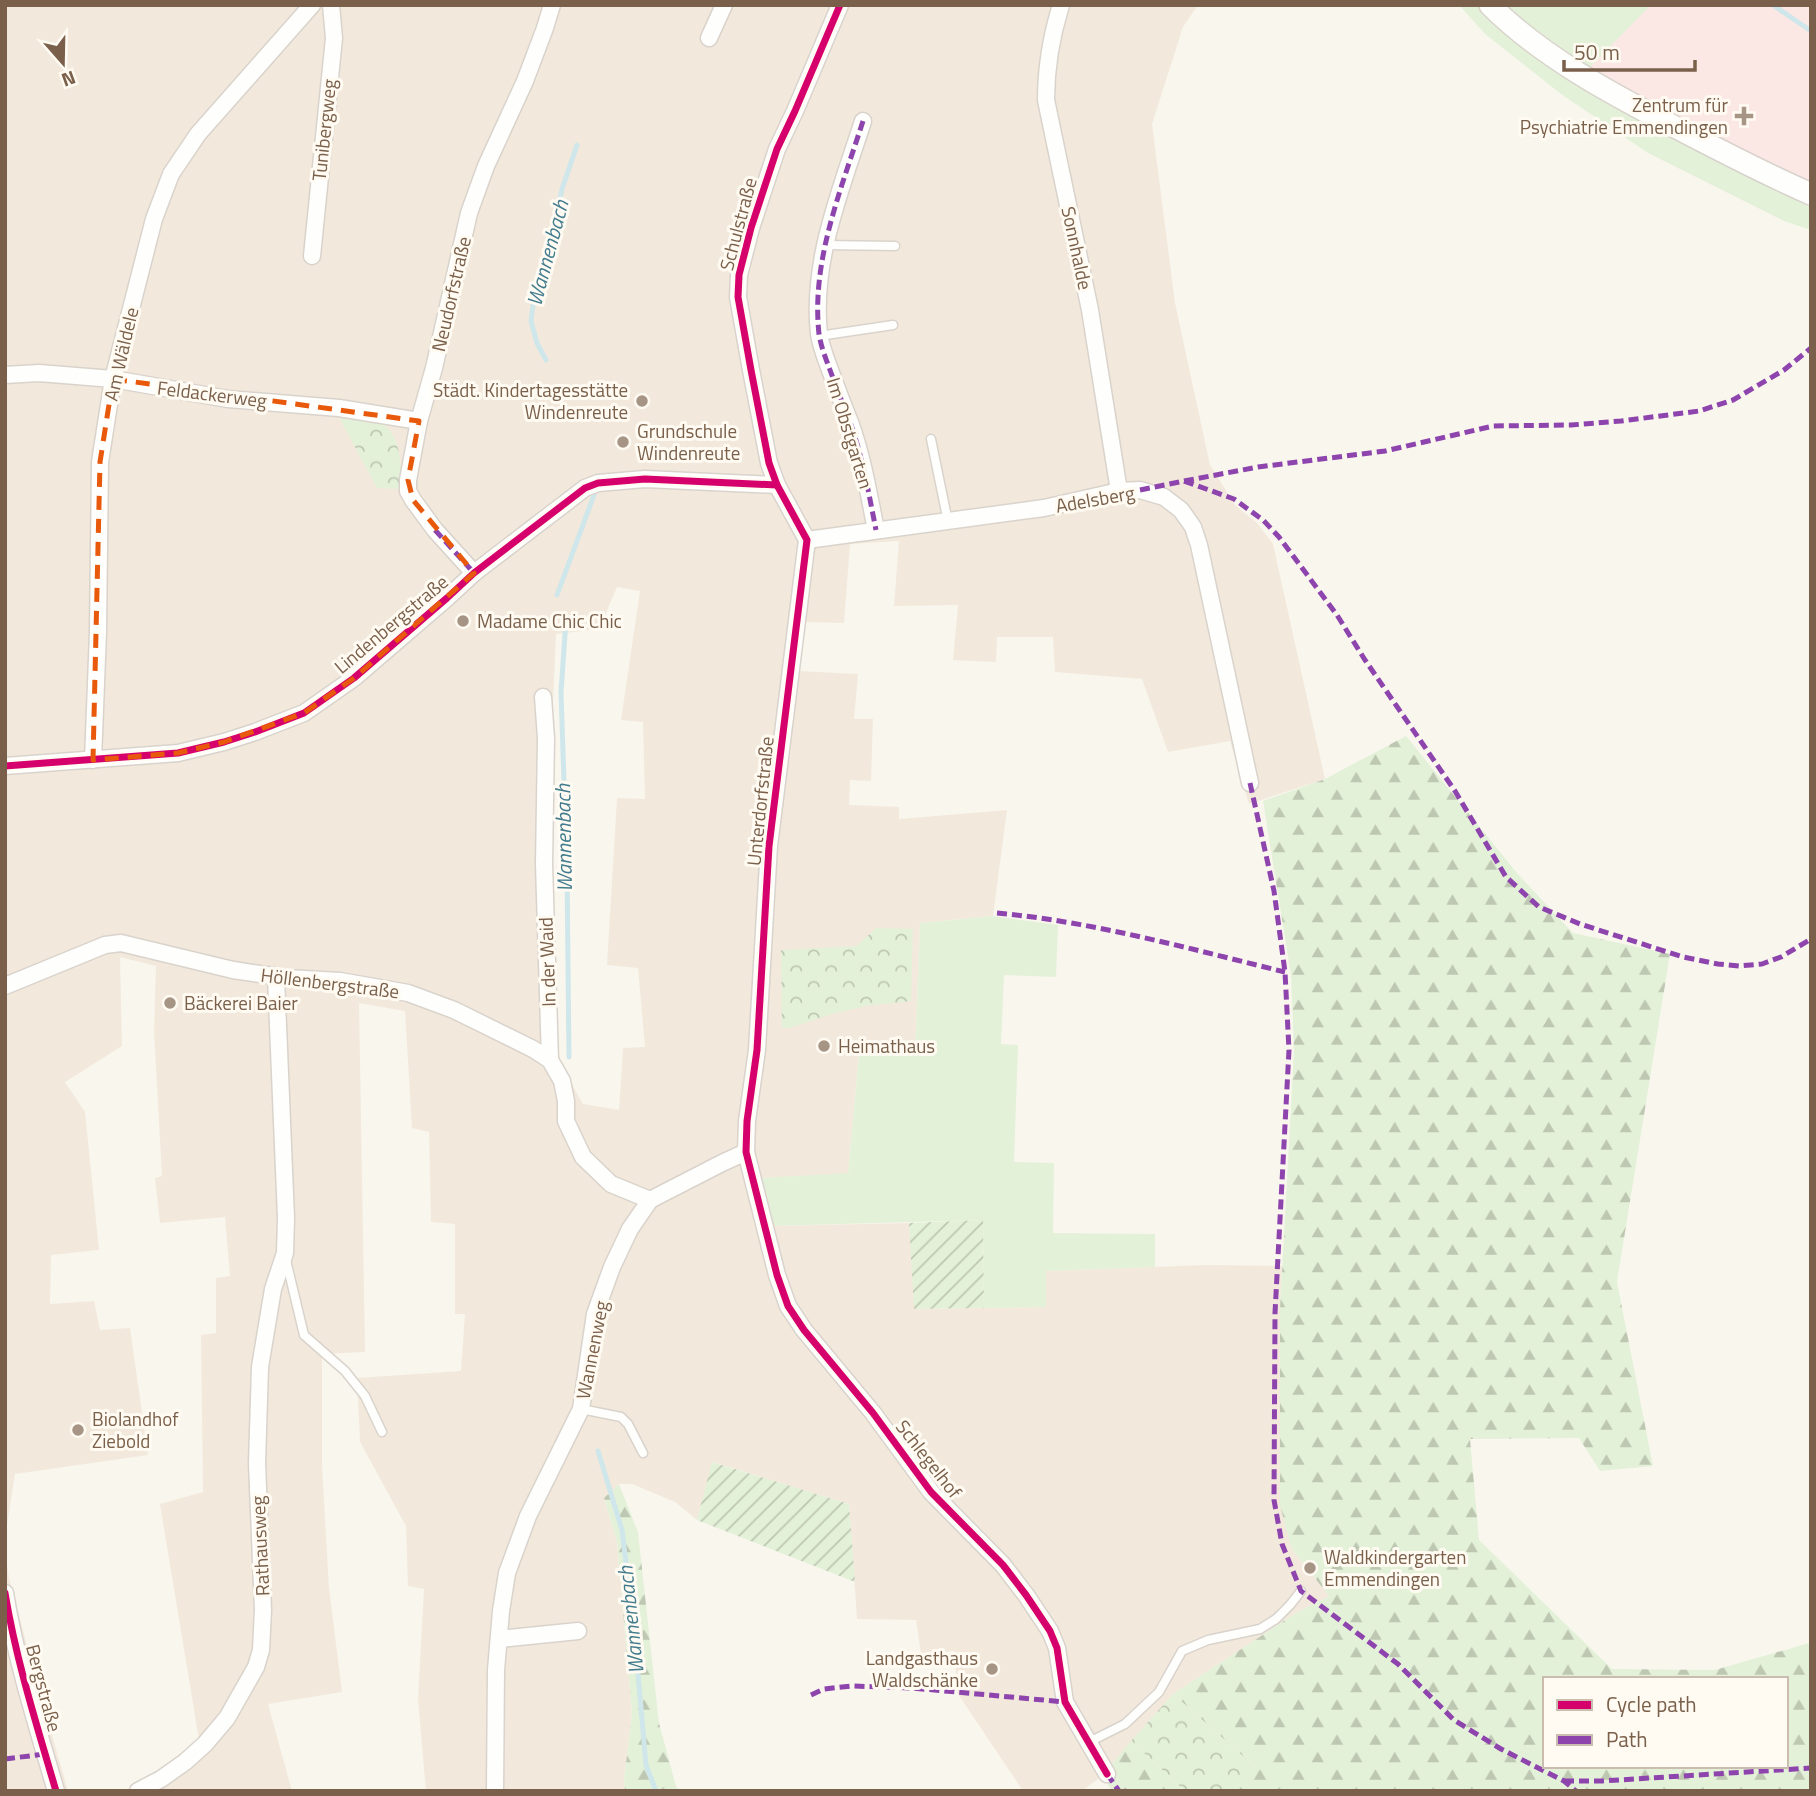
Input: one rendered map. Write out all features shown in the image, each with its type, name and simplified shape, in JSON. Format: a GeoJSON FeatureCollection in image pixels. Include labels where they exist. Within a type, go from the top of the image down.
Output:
{"type":"FeatureCollection","features":[{"type":"Feature","properties":{"kind":"street","name":"Am Wäldele"},"geometry":{"type":"LineString","coordinates":[[93,760],[100,462],[113,379],[154,219],[171,174],[198,134],[312,5]]}},
{"type":"Feature","properties":{"kind":"street","name":"Tunibergweg"},"geometry":{"type":"LineString","coordinates":[[312,256],[334,38],[331,5]]}},
{"type":"Feature","properties":{"kind":"street","name":"Neudorfstraße"},"geometry":{"type":"LineString","coordinates":[[474,573],[435,530],[413,500],[408,491],[408,480],[419,421],[434,368],[469,213],[486,166],[529,71],[552,5]]}},
{"type":"Feature","properties":{"kind":"street"},"geometry":{"type":"LineString","coordinates":[[709,38],[724,5]]}},
{"type":"Feature","properties":{"kind":"street","name":"Schulstraße"},"geometry":{"type":"LineString","coordinates":[[777,485],[769,463],[738,296],[739,275],[754,216],[777,149],[840,5]]}},
{"type":"Feature","properties":{"kind":"street","name":"Sonnhalde"},"geometry":{"type":"LineString","coordinates":[[1062,5],[1053,30],[1046,74],[1046,100],[1090,310],[1119,491]]}},
{"type":"Feature","properties":{"kind":"street"},"geometry":{"type":"LineString","coordinates":[[1490,5],[1556,59],[1626,102],[1766,174],[1811,194]]}},
{"type":"Feature","properties":{"kind":"street","name":"Im Obstgarten"},"geometry":{"type":"LineString","coordinates":[[863,121],[824,245],[818,286],[819,336],[859,450],[876,530]]}},
{"type":"Feature","properties":{"kind":"street","name":"Feldackerweg"},"geometry":{"type":"LineString","coordinates":[[5,375],[39,373],[113,379],[228,399],[339,408],[419,421]]}},
{"type":"Feature","properties":{"kind":"street","name":"Lindenbergstraße"},"geometry":{"type":"LineString","coordinates":[[5,766],[178,753],[234,739],[304,713],[354,678],[474,573],[585,488],[598,483],[645,479],[777,485]]}},
{"type":"Feature","properties":{"kind":"street"},"geometry":{"type":"LineString","coordinates":[[777,485],[807,540]]}},
{"type":"Feature","properties":{"kind":"street","name":"Adelsberg"},"geometry":{"type":"LineString","coordinates":[[807,540],[1044,508],[1119,491],[1140,490],[1164,497],[1181,510],[1193,527],[1203,560],[1250,783]]}},
{"type":"Feature","properties":{"kind":"street","name":"Unterdorfstraße"},"geometry":{"type":"LineString","coordinates":[[746,1152],[747,1121],[757,1049],[769,846],[807,540]]}},
{"type":"Feature","properties":{"kind":"street","name":"In der Waid"},"geometry":{"type":"LineString","coordinates":[[543,697],[546,738],[544,864],[550,1060]]}},
{"type":"Feature","properties":{"kind":"street","name":"Höllenbergstraße"},"geometry":{"type":"LineString","coordinates":[[5,986],[105,945],[121,943],[209,965],[276,977],[340,981],[408,993],[454,1010],[550,1060]]}},
{"type":"Feature","properties":{"kind":"street","name":"Rathausweg"},"geometry":{"type":"LineString","coordinates":[[138,1791],[161,1779],[205,1744],[227,1718],[256,1667],[261,1650],[263,1610],[257,1463],[260,1367],[271,1298],[285,1253],[286,1218],[276,977]]}},
{"type":"Feature","properties":{"kind":"street"},"geometry":{"type":"LineString","coordinates":[[550,1060],[562,1081],[566,1121],[583,1157],[611,1184],[650,1200]]}},
{"type":"Feature","properties":{"kind":"street","name":"Wannenweg"},"geometry":{"type":"LineString","coordinates":[[495,1791],[496,1670],[507,1573],[528,1516],[581,1409],[595,1314],[616,1257],[630,1228],[650,1200],[746,1152]]}},
{"type":"Feature","properties":{"kind":"street","name":"Schlegelhof"},"geometry":{"type":"LineString","coordinates":[[746,1152],[777,1275],[788,1306],[804,1330],[873,1413],[931,1492],[993,1555],[1026,1595],[1050,1631],[1057,1648],[1065,1702],[1107,1774]]}},
{"type":"Feature","properties":{"kind":"street","name":"Bergstraße"},"geometry":{"type":"LineString","coordinates":[[5,1593],[26,1686],[56,1791]]}},
{"type":"Feature","properties":{"kind":"street"},"geometry":{"type":"LineString","coordinates":[[499,1639],[578,1631]]}},
{"type":"Feature","properties":{"kind":"lane"},"geometry":{"type":"LineString","coordinates":[[824,245],[895,246]]}},
{"type":"Feature","properties":{"kind":"lane"},"geometry":{"type":"LineString","coordinates":[[819,336],[894,325]]}},
{"type":"Feature","properties":{"kind":"lane"},"geometry":{"type":"LineString","coordinates":[[931,439],[948,522]]}},
{"type":"Feature","properties":{"kind":"lane","name":"Rathausweg"},"geometry":{"type":"LineString","coordinates":[[285,1253],[304,1335],[345,1371],[365,1396],[382,1432]]}},
{"type":"Feature","properties":{"kind":"lane","name":"Wannenweg"},"geometry":{"type":"LineString","coordinates":[[581,1409],[621,1417],[628,1424],[643,1453]]}},
{"type":"Feature","properties":{"kind":"lane"},"geometry":{"type":"LineString","coordinates":[[1089,1742],[1125,1724],[1159,1692],[1182,1651],[1208,1640],[1260,1629],[1276,1619],[1301,1591]]}},
{"type":"Feature","properties":{"kind":"highlighted area"},"geometry":{"type":"Polygon","coordinates":[[[113,379],[419,421],[408,480],[413,500],[474,573],[354,678],[304,713],[224,742],[178,753],[93,760],[100,462],[113,379]]]}},
{"type":"Feature","properties":{"kind":"shaded area"},"geometry":{"type":"Polygon","coordinates":[[[5,5],[1198,5],[1183,27],[1152,124],[1175,303],[1210,465],[1235,505],[1257,523],[1273,544],[1325,779],[1249,804],[1230,741],[1168,752],[1142,679],[1055,672],[1053,637],[997,637],[996,662],[953,660],[958,605],[894,606],[899,541],[850,544],[844,623],[806,622],[799,671],[858,674],[854,719],[873,719],[871,781],[850,780],[849,805],[899,807],[899,819],[1007,810],[993,916],[920,923],[915,1056],[859,1054],[848,1174],[761,1178],[772,1226],[909,1223],[915,1309],[1046,1307],[1046,1271],[1205,1265],[1282,1266],[1280,1309],[1292,1549],[1329,1596],[1296,1613],[1173,1694],[1102,1776],[1082,1791],[1023,1791],[958,1694],[954,1651],[921,1654],[916,1620],[857,1619],[849,1504],[713,1462],[697,1520],[675,1502],[632,1484],[619,1484],[604,1498],[617,1542],[632,1713],[625,1791],[426,1791],[418,1699],[424,1589],[408,1586],[406,1526],[360,1442],[357,1378],[461,1371],[465,1314],[455,1314],[455,1224],[431,1222],[429,1132],[412,1128],[405,1011],[359,1003],[365,1352],[322,1354],[322,1466],[329,1588],[342,1692],[268,1704],[292,1791],[125,1791],[173,1765],[199,1740],[160,1504],[203,1492],[201,1335],[216,1333],[216,1278],[230,1276],[225,1217],[160,1223],[155,1178],[162,1176],[154,1032],[156,966],[120,957],[122,1046],[65,1082],[85,1112],[99,1250],[51,1255],[50,1304],[94,1301],[100,1330],[130,1328],[148,1455],[15,1474],[5,1538],[5,5]],[[617,587],[599,629],[556,634],[548,810],[556,1056],[583,1104],[619,1110],[623,1048],[645,1047],[638,968],[607,965],[617,798],[645,799],[643,722],[621,720],[640,591],[617,587]]]}},
{"type":"Feature","properties":{"kind":"shaded area","name":"Zentrum für Psychiatrie Emmendingen"},"geometry":{"type":"Polygon","coordinates":[[[1506,5],[1811,5],[1811,183],[1763,165],[1589,67],[1506,5]]]}},
{"type":"Feature","properties":{"kind":"shaded area"},"geometry":{"type":"Polygon","coordinates":[[[5,1552],[9,1578],[68,1791],[5,1791],[5,1552]]]}},
{"type":"Feature","properties":{"kind":"green space"},"geometry":{"type":"Polygon","coordinates":[[[1459,5],[1651,5],[1590,67],[1763,165],[1811,183],[1811,230],[1784,221],[1648,153],[1561,94],[1485,34],[1459,5]]]}},
{"type":"Feature","properties":{"kind":"green space"},"geometry":{"type":"Polygon","coordinates":[[[340,419],[370,419],[390,431],[398,449],[402,489],[377,488],[340,419]]]}},
{"type":"Feature","properties":{"kind":"green space"},"geometry":{"type":"Polygon","coordinates":[[[1406,736],[1517,873],[1573,933],[1670,954],[1617,1282],[1653,1466],[1600,1471],[1579,1438],[1470,1439],[1479,1540],[1612,1669],[1715,1670],[1809,1643],[1811,1791],[1234,1791],[1254,1766],[1173,1694],[1296,1613],[1329,1596],[1292,1549],[1280,1506],[1280,1309],[1294,1051],[1291,975],[1263,801],[1325,779],[1406,736]]]}},
{"type":"Feature","properties":{"kind":"green space"},"geometry":{"type":"Polygon","coordinates":[[[993,916],[1058,925],[1056,977],[1004,975],[1001,1044],[1018,1045],[1014,1162],[1054,1163],[1053,1233],[1155,1234],[1155,1267],[1046,1271],[1046,1307],[984,1308],[983,1220],[771,1226],[761,1178],[848,1173],[859,1054],[915,1056],[920,923],[993,916]]]}},
{"type":"Feature","properties":{"kind":"green space"},"geometry":{"type":"Polygon","coordinates":[[[876,928],[913,929],[911,1001],[866,1006],[782,1028],[781,950],[857,946],[876,928]]]}},
{"type":"Feature","properties":{"kind":"green space"},"geometry":{"type":"Polygon","coordinates":[[[983,1220],[984,1308],[914,1309],[909,1223],[983,1220]]]}},
{"type":"Feature","properties":{"kind":"green space"},"geometry":{"type":"Polygon","coordinates":[[[712,1462],[849,1504],[855,1582],[697,1520],[712,1462]]]}},
{"type":"Feature","properties":{"kind":"green space"},"geometry":{"type":"Polygon","coordinates":[[[619,1484],[638,1532],[659,1723],[676,1786],[680,1791],[625,1791],[632,1713],[617,1542],[604,1498],[619,1484]]]}},
{"type":"Feature","properties":{"kind":"green space"},"geometry":{"type":"Polygon","coordinates":[[[1173,1694],[1255,1767],[1234,1791],[1185,1791],[1131,1741],[1173,1694]]]}},
{"type":"Feature","properties":{"kind":"green space"},"geometry":{"type":"Polygon","coordinates":[[[1131,1741],[1185,1791],[1112,1791],[1102,1776],[1131,1741]]]}},
{"type":"Feature","properties":{"kind":"waterway"},"geometry":{"type":"LineString","coordinates":[[1773,5],[1811,31]]}},
{"type":"Feature","properties":{"kind":"waterway","name":"Wannenbach"},"geometry":{"type":"LineString","coordinates":[[546,360],[537,343],[531,321],[534,297],[551,243],[562,189],[577,145]]}},
{"type":"Feature","properties":{"kind":"waterway","name":"Wannenbach"},"geometry":{"type":"LineString","coordinates":[[557,595],[594,495]]}},
{"type":"Feature","properties":{"kind":"waterway","name":"Wannenbach"},"geometry":{"type":"LineString","coordinates":[[566,620],[561,692],[569,1057]]}},
{"type":"Feature","properties":{"kind":"waterway","name":"Wannenbach"},"geometry":{"type":"LineString","coordinates":[[598,1451],[622,1530],[646,1765],[656,1791]]}},
{"type":"Feature","properties":{"kind":"marked path"},"geometry":{"type":"LineString","coordinates":[[863,121],[830,226],[819,280],[818,307],[821,344],[855,438],[876,530]]}},
{"type":"Feature","properties":{"kind":"marked path"},"geometry":{"type":"LineString","coordinates":[[1184,481],[1258,467],[1385,451],[1493,426],[1571,425],[1699,411],[1733,400],[1784,370],[1811,348]]}},
{"type":"Feature","properties":{"kind":"marked path"},"geometry":{"type":"LineString","coordinates":[[1140,490],[1184,481],[1234,499],[1263,520],[1279,537],[1337,615],[1455,791],[1506,877],[1539,907],[1580,924],[1683,957],[1718,964],[1762,964],[1781,957],[1811,939]]}},
{"type":"Feature","properties":{"kind":"marked path"},"geometry":{"type":"LineString","coordinates":[[435,530],[474,573]]}},
{"type":"Feature","properties":{"kind":"marked path"},"geometry":{"type":"LineString","coordinates":[[1250,783],[1274,891],[1285,972],[1289,1050],[1275,1313],[1274,1500],[1282,1544],[1301,1591],[1398,1664],[1454,1720],[1501,1749],[1564,1781],[1576,1791]]}},
{"type":"Feature","properties":{"kind":"marked path"},"geometry":{"type":"LineString","coordinates":[[997,913],[1106,930],[1285,972]]}},
{"type":"Feature","properties":{"kind":"marked path"},"geometry":{"type":"LineString","coordinates":[[811,1695],[824,1689],[851,1686],[912,1688],[1065,1702]]}},
{"type":"Feature","properties":{"kind":"marked path"},"geometry":{"type":"LineString","coordinates":[[5,1759],[45,1754]]}},
{"type":"Feature","properties":{"kind":"marked path"},"geometry":{"type":"LineString","coordinates":[[1564,1781],[1811,1768]]}},
{"type":"Feature","properties":{"kind":"marked path"},"geometry":{"type":"LineString","coordinates":[[1107,1774],[1119,1791]]}},
{"type":"Feature","properties":{"kind":"cycle path"},"geometry":{"type":"LineString","coordinates":[[840,5],[777,149],[739,275],[738,297],[769,463],[777,485],[807,540],[769,846],[757,1050],[747,1121],[746,1152],[777,1275],[788,1306],[804,1330],[873,1413],[931,1492],[1003,1565],[1026,1595],[1050,1631],[1057,1648],[1065,1702],[1107,1774]]}},
{"type":"Feature","properties":{"kind":"cycle path"},"geometry":{"type":"LineString","coordinates":[[5,766],[178,753],[224,742],[304,713],[354,678],[474,573],[585,488],[598,483],[645,479],[777,485]]}},
{"type":"Feature","properties":{"kind":"cycle path"},"geometry":{"type":"LineString","coordinates":[[5,1593],[21,1668],[56,1791]]}},
{"type":"Feature","properties":{"kind":"place","name":"Zentrum für Psychiatrie Emmendingen"},"geometry":{"type":"Point","coordinates":[1744,116]}},
{"type":"Feature","properties":{"kind":"place","name":"Städt. Kindertagesstätte Windenreute"},"geometry":{"type":"Point","coordinates":[642,401]}},
{"type":"Feature","properties":{"kind":"place","name":"Grundschule Windenreute"},"geometry":{"type":"Point","coordinates":[623,442]}},
{"type":"Feature","properties":{"kind":"place","name":"Madame Chic Chic"},"geometry":{"type":"Point","coordinates":[463,621]}},
{"type":"Feature","properties":{"kind":"place","name":"Bäckerei Baier"},"geometry":{"type":"Point","coordinates":[170,1003]}},
{"type":"Feature","properties":{"kind":"place","name":"Heimathaus"},"geometry":{"type":"Point","coordinates":[824,1046]}},
{"type":"Feature","properties":{"kind":"place","name":"Biolandhof Ziebold"},"geometry":{"type":"Point","coordinates":[78,1430]}},
{"type":"Feature","properties":{"kind":"place","name":"Waldkindergarten Emmendingen"},"geometry":{"type":"Point","coordinates":[1310,1568]}},
{"type":"Feature","properties":{"kind":"place","name":"Landgasthaus Waldschänke"},"geometry":{"type":"Point","coordinates":[992,1669]}}]}
